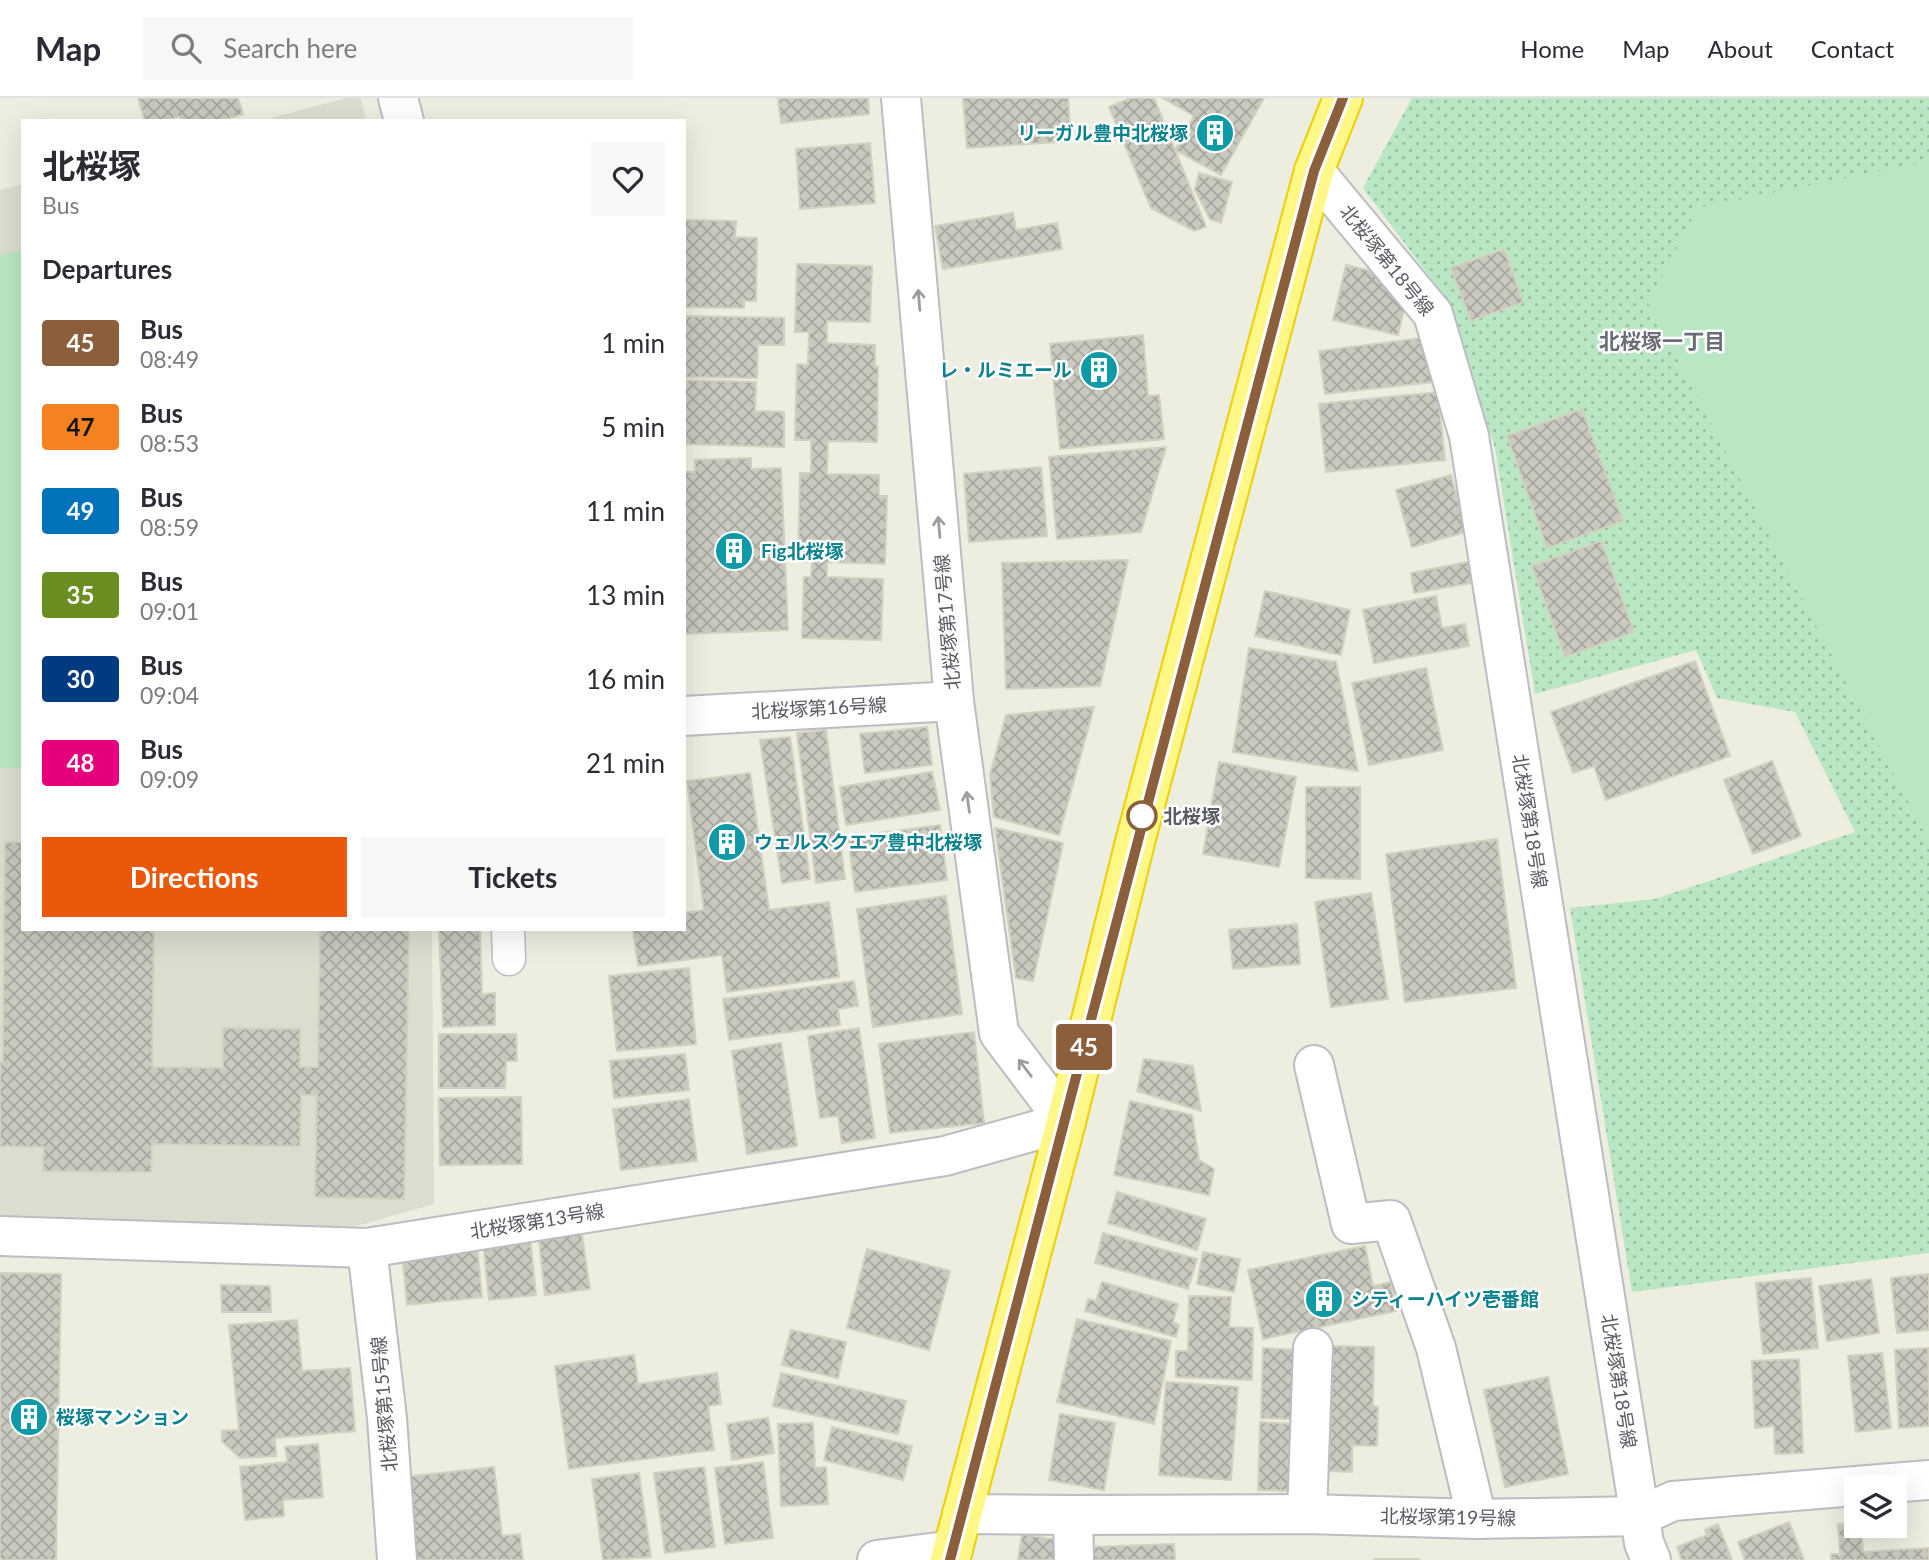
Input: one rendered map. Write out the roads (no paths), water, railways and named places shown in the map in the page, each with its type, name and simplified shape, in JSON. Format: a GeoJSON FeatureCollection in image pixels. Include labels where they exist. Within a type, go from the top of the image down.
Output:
{"type":"FeatureCollection","features":[{"type":"Feature","properties":{"kind":"highway"},"geometry":{"type":"LineString","coordinates":[[951,1555],[1066,1122],[1139,829],[1314,171],[1343,98]]}},
{"type":"Feature","properties":{"kind":"street"},"geometry":{"type":"LineString","coordinates":[[398,98],[403,119]]}},
{"type":"Feature","properties":{"kind":"street","name":"北桜塚第17号線"},"geometry":{"type":"LineString","coordinates":[[901,98],[954,701],[999,1033],[1066,1122]]}},
{"type":"Feature","properties":{"kind":"street","name":"北桜塚第18号線"},"geometry":{"type":"LineString","coordinates":[[1314,171],[1433,314],[1469,436],[1644,1543],[1651,1560]]}},
{"type":"Feature","properties":{"kind":"street","name":"北桜塚第16号線"},"geometry":{"type":"LineString","coordinates":[[686,716],[954,701]]}},
{"type":"Feature","properties":{"kind":"street"},"geometry":{"type":"LineString","coordinates":[[1314,1065],[1351,1224],[1391,1220],[1436,1348],[1477,1519]]}},
{"type":"Feature","properties":{"kind":"street","name":"北桜塚第13号線"},"geometry":{"type":"LineString","coordinates":[[0,1236],[367,1248],[945,1156],[1066,1122]]}},
{"type":"Feature","properties":{"kind":"street","name":"北桜塚第15号線"},"geometry":{"type":"LineString","coordinates":[[367,1248],[387,1418],[397,1560]]}},
{"type":"Feature","properties":{"kind":"street"},"geometry":{"type":"LineString","coordinates":[[1307,1514],[1313,1348]]}},
{"type":"Feature","properties":{"kind":"street","name":"北桜塚第19号線"},"geometry":{"type":"LineString","coordinates":[[962,1514],[1307,1514],[1477,1519],[1640,1516],[1673,1501],[1929,1479]]}},
{"type":"Feature","properties":{"kind":"street"},"geometry":{"type":"LineString","coordinates":[[1073,1516],[1074,1560]]}},
{"type":"Feature","properties":{"kind":"street"},"geometry":{"type":"LineString","coordinates":[[877,1560],[951,1555]]}},
{"type":"Feature","properties":{"kind":"place","name":"リーガル豊中北桜塚"},"geometry":{"type":"Point","coordinates":[1215,133]}},
{"type":"Feature","properties":{"kind":"place","name":"レ・ルミエール"},"geometry":{"type":"Point","coordinates":[1099,370]}},
{"type":"Feature","properties":{"kind":"place","name":"Fig北桜塚"},"geometry":{"type":"Point","coordinates":[734,551]}},
{"type":"Feature","properties":{"kind":"place","name":"北桜塚"},"geometry":{"type":"Point","coordinates":[1142,816]}},
{"type":"Feature","properties":{"kind":"place","name":"ウェルスクエア豊中北桜塚"},"geometry":{"type":"Point","coordinates":[727,842]}},
{"type":"Feature","properties":{"kind":"place","name":"シティーハイツ壱番館"},"geometry":{"type":"Point","coordinates":[1324,1299]}},
{"type":"Feature","properties":{"kind":"place","name":"桜塚マンション"},"geometry":{"type":"Point","coordinates":[29,1417]}},
{"type":"Feature","properties":{"kind":"district","name":"北桜塚一丁目"},"geometry":{"type":"Point","coordinates":[1662,342]}}]}
